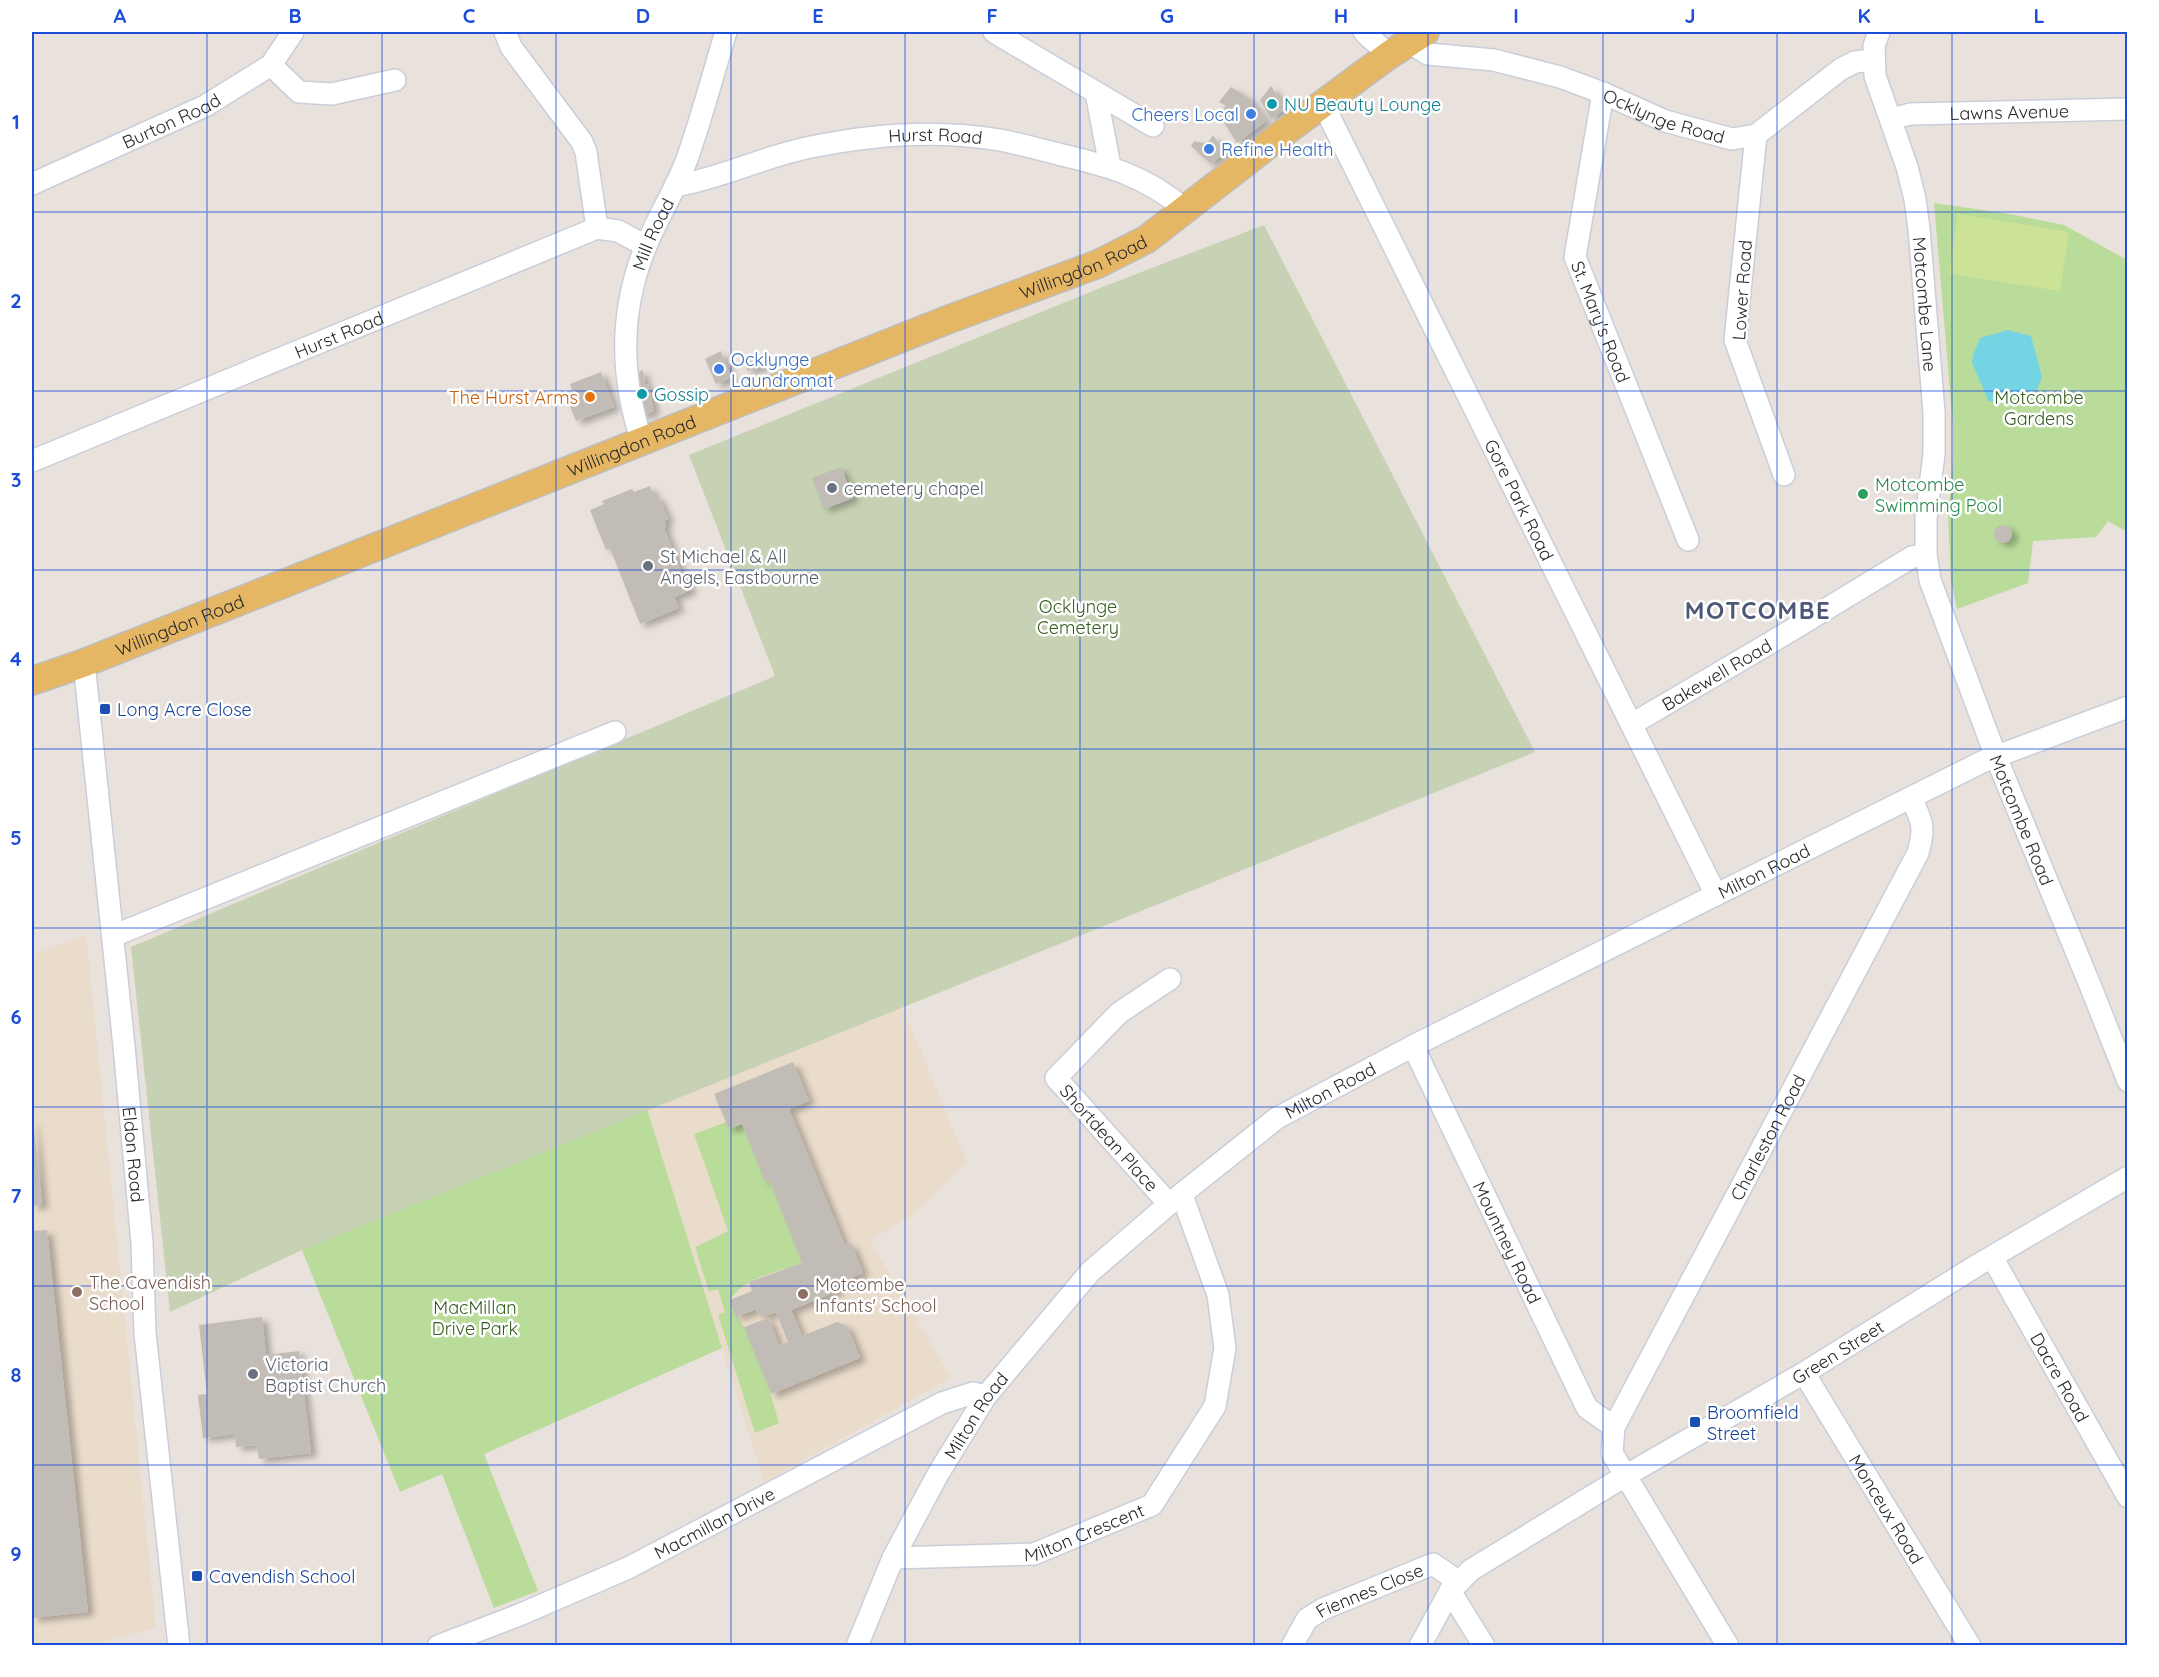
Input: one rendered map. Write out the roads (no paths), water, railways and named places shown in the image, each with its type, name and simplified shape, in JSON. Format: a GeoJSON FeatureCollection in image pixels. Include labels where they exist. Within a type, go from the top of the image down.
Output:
{"type":"FeatureCollection","features":[{"type":"Feature","properties":{"kind":"main road","name":"Willingdon Road"},"geometry":{"type":"LineString","coordinates":[[32,681],[84,663],[947,320],[1098,264],[1147,239],[1323,104],[1408,43]]}},
{"type":"Feature","properties":{"kind":"street","name":"Burton Road"},"geometry":{"type":"LineString","coordinates":[[32,184],[205,106],[271,65],[293,32]]}},
{"type":"Feature","properties":{"kind":"street"},"geometry":{"type":"LineString","coordinates":[[505,32],[511,47],[582,142],[586,152],[597,228],[618,231],[646,246]]}},
{"type":"Feature","properties":{"kind":"street","name":"Mill Road"},"geometry":{"type":"LineString","coordinates":[[642,442],[634,418],[629,387],[625,324],[629,294],[646,246],[687,158],[726,32]]}},
{"type":"Feature","properties":{"kind":"street"},"geometry":{"type":"LineString","coordinates":[[994,32],[1153,126]]}},
{"type":"Feature","properties":{"kind":"street"},"geometry":{"type":"LineString","coordinates":[[1364,32],[1408,43]]}},
{"type":"Feature","properties":{"kind":"street"},"geometry":{"type":"LineString","coordinates":[[1756,135],[1841,69],[1855,62],[1873,60],[1874,46],[1879,32]]}},
{"type":"Feature","properties":{"kind":"street","name":"Ocklynge Road"},"geometry":{"type":"LineString","coordinates":[[1408,43],[1428,54],[1494,60],[1560,76],[1665,121],[1732,139],[1756,135]]}},
{"type":"Feature","properties":{"kind":"street","name":"Motcombe Lane"},"geometry":{"type":"LineString","coordinates":[[1873,60],[1875,76],[1892,119],[1915,199],[1934,412],[1934,454],[1926,518],[1926,555]]}},
{"type":"Feature","properties":{"kind":"street"},"geometry":{"type":"LineString","coordinates":[[271,65],[299,92],[332,94],[395,80]]}},
{"type":"Feature","properties":{"kind":"street"},"geometry":{"type":"LineString","coordinates":[[1096,93],[1110,166]]}},
{"type":"Feature","properties":{"kind":"street","name":"St. Mary's Road"},"geometry":{"type":"LineString","coordinates":[[1603,93],[1575,257],[1688,540]]}},
{"type":"Feature","properties":{"kind":"street","name":"Gore Park Road"},"geometry":{"type":"LineString","coordinates":[[1323,104],[1716,895]]}},
{"type":"Feature","properties":{"kind":"street","name":"Lawns Avenue"},"geometry":{"type":"LineString","coordinates":[[1892,119],[1910,114],[2127,109]]}},
{"type":"Feature","properties":{"kind":"street","name":"Hurst Road"},"geometry":{"type":"LineString","coordinates":[[675,186],[697,182],[808,147],[874,135],[936,134],[1000,140],[1110,166],[1144,181],[1186,210]]}},
{"type":"Feature","properties":{"kind":"street","name":"Lower Road"},"geometry":{"type":"LineString","coordinates":[[1756,135],[1736,340],[1784,475]]}},
{"type":"Feature","properties":{"kind":"street","name":"Hurst Road"},"geometry":{"type":"LineString","coordinates":[[32,461],[597,228]]}},
{"type":"Feature","properties":{"kind":"street","name":"Bakewell Road"},"geometry":{"type":"LineString","coordinates":[[1632,724],[1911,557],[1926,555]]}},
{"type":"Feature","properties":{"kind":"street","name":"Motcombe Road"},"geometry":{"type":"LineString","coordinates":[[1926,555],[1930,580],[1996,757],[2092,990],[2127,1082]]}},
{"type":"Feature","properties":{"kind":"street","name":"Eldon Road"},"geometry":{"type":"LineString","coordinates":[[84,663],[142,1243],[145,1334],[179,1646]]}},
{"type":"Feature","properties":{"kind":"street","name":"Milton Road"},"geometry":{"type":"LineString","coordinates":[[857,1646],[893,1558],[938,1474],[986,1396],[1090,1272],[1175,1199],[1276,1118],[1911,798],[1996,757],[2127,706]]}},
{"type":"Feature","properties":{"kind":"street"},"geometry":{"type":"LineString","coordinates":[[113,936],[615,732]]}},
{"type":"Feature","properties":{"kind":"street","name":"Charleston Road"},"geometry":{"type":"LineString","coordinates":[[1625,1476],[1612,1453],[1614,1427],[1918,853],[1924,833],[1920,816],[1911,798]]}},
{"type":"Feature","properties":{"kind":"street","name":"Shortdean Place"},"geometry":{"type":"LineString","coordinates":[[1170,979],[1119,1013],[1056,1078],[1175,1199]]}},
{"type":"Feature","properties":{"kind":"street","name":"Mountney Road"},"geometry":{"type":"LineString","coordinates":[[1413,1047],[1587,1408],[1614,1427]]}},
{"type":"Feature","properties":{"kind":"street","name":"Green Street"},"geometry":{"type":"LineString","coordinates":[[1420,1646],[1455,1586],[1471,1570],[1625,1476],[1804,1373],[2127,1177]]}},
{"type":"Feature","properties":{"kind":"street","name":"Milton Crescent"},"geometry":{"type":"LineString","coordinates":[[893,1558],[1034,1554],[1152,1505],[1215,1406],[1225,1348],[1218,1295],[1175,1199]]}},
{"type":"Feature","properties":{"kind":"street","name":"Dacre Road"},"geometry":{"type":"LineString","coordinates":[[1992,1257],[2127,1497]]}},
{"type":"Feature","properties":{"kind":"street","name":"Monceux Road"},"geometry":{"type":"LineString","coordinates":[[1804,1373],[1970,1646]]}},
{"type":"Feature","properties":{"kind":"street","name":"Macmillan Drive"},"geometry":{"type":"LineString","coordinates":[[438,1646],[519,1615],[628,1568],[942,1403],[973,1393],[986,1396]]}},
{"type":"Feature","properties":{"kind":"street"},"geometry":{"type":"LineString","coordinates":[[1625,1476],[1728,1646]]}},
{"type":"Feature","properties":{"kind":"street","name":"Fiennes Close"},"geometry":{"type":"LineString","coordinates":[[1292,1646],[1307,1619],[1323,1609],[1433,1564],[1455,1586]]}},
{"type":"Feature","properties":{"kind":"street"},"geometry":{"type":"LineString","coordinates":[[1455,1586],[1484,1646]]}},
{"type":"Feature","properties":{"kind":"water"},"geometry":{"type":"Polygon","coordinates":[[[2008,330],[2031,336],[2042,377],[2037,390],[2006,400],[1989,402],[1972,363],[1973,355],[1980,338],[2008,330]]]}},
{"type":"Feature","properties":{"kind":"place","name":"NU Beauty Lounge"},"geometry":{"type":"Point","coordinates":[1272,104]}},
{"type":"Feature","properties":{"kind":"place","name":"Cheers Local"},"geometry":{"type":"Point","coordinates":[1251,114]}},
{"type":"Feature","properties":{"kind":"place","name":"Refine Health"},"geometry":{"type":"Point","coordinates":[1209,149]}},
{"type":"Feature","properties":{"kind":"place","name":"Ocklynge Laundromat"},"geometry":{"type":"Point","coordinates":[719,369]}},
{"type":"Feature","properties":{"kind":"place","name":"Gossip"},"geometry":{"type":"Point","coordinates":[642,394]}},
{"type":"Feature","properties":{"kind":"place","name":"The Hurst Arms"},"geometry":{"type":"Point","coordinates":[590,397]}},
{"type":"Feature","properties":{"kind":"place","name":"cemetery chapel"},"geometry":{"type":"Point","coordinates":[832,488]}},
{"type":"Feature","properties":{"kind":"place","name":"Motcombe Swimming Pool"},"geometry":{"type":"Point","coordinates":[1863,494]}},
{"type":"Feature","properties":{"kind":"place","name":"St Michael & All Angels, Eastbourne"},"geometry":{"type":"Point","coordinates":[648,566]}},
{"type":"Feature","properties":{"kind":"place","name":"Long Acre Close"},"geometry":{"type":"Point","coordinates":[105,709]}},
{"type":"Feature","properties":{"kind":"place","name":"The Cavendish School"},"geometry":{"type":"Point","coordinates":[77,1292]}},
{"type":"Feature","properties":{"kind":"place","name":"Motcombe Infants' School"},"geometry":{"type":"Point","coordinates":[803,1294]}},
{"type":"Feature","properties":{"kind":"place","name":"Victoria Baptist Church"},"geometry":{"type":"Point","coordinates":[253,1374]}},
{"type":"Feature","properties":{"kind":"place","name":"Broomfield Street"},"geometry":{"type":"Point","coordinates":[1695,1422]}},
{"type":"Feature","properties":{"kind":"place","name":"Cavendish School"},"geometry":{"type":"Point","coordinates":[197,1576]}},
{"type":"Feature","properties":{"kind":"district","name":"MOTCOMBE"},"geometry":{"type":"Point","coordinates":[1758,610]}},
{"type":"Feature","properties":{"kind":"park label","name":"Motcombe Gardens"},"geometry":{"type":"Point","coordinates":[2039,407]}},
{"type":"Feature","properties":{"kind":"park label","name":"Ocklynge Cemetery"},"geometry":{"type":"Point","coordinates":[1078,616]}},
{"type":"Feature","properties":{"kind":"park label","name":"MacMillan Drive Park"},"geometry":{"type":"Point","coordinates":[475,1317]}}]}
